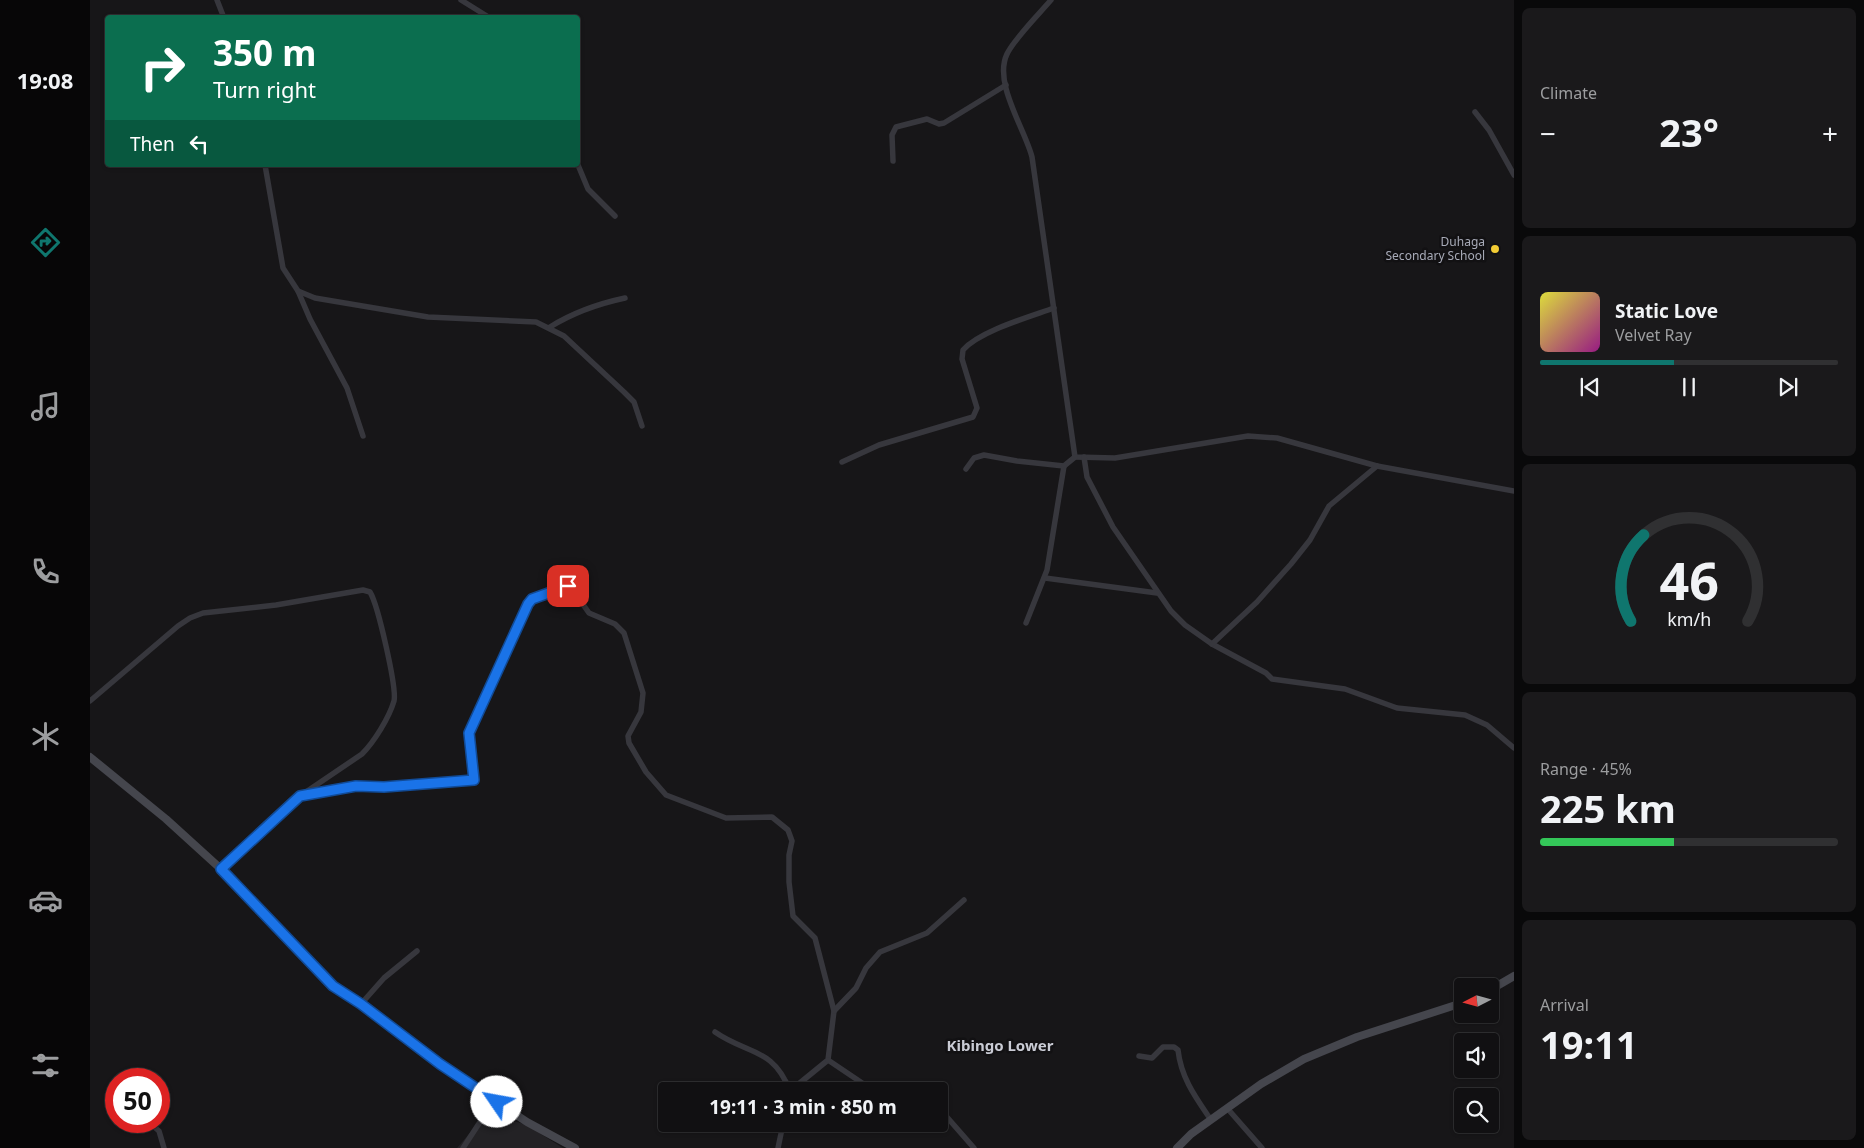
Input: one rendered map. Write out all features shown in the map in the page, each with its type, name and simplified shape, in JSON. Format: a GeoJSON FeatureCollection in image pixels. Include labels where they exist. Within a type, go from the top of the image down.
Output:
{"type":"FeatureCollection","features":[{"type":"Feature","properties":{"kind":"main road"},"geometry":{"type":"LineString","coordinates":[[90,757],[166,819],[221,869],[333,986],[361,1004],[440,1064],[527,1122],[576,1148]]}},
{"type":"Feature","properties":{"kind":"main road"},"geometry":{"type":"LineString","coordinates":[[1499,985],[1514,976]]}},
{"type":"Feature","properties":{"kind":"main road"},"geometry":{"type":"LineString","coordinates":[[1177,1148],[1211,1120],[1261,1084],[1316,1052],[1454,1006]]}},
{"type":"Feature","properties":{"kind":"street"},"geometry":{"type":"LineString","coordinates":[[217,0],[223,15]]}},
{"type":"Feature","properties":{"kind":"street"},"geometry":{"type":"LineString","coordinates":[[461,0],[485,15]]}},
{"type":"Feature","properties":{"kind":"street"},"geometry":{"type":"LineString","coordinates":[[1051,0],[1008,53],[1004,66],[1006,85],[1032,157],[1075,458]]}},
{"type":"Feature","properties":{"kind":"street"},"geometry":{"type":"LineString","coordinates":[[892,161],[892,134],[896,127],[927,119],[938,124],[944,123],[1006,85]]}},
{"type":"Feature","properties":{"kind":"street"},"geometry":{"type":"LineString","coordinates":[[1475,112],[1489,130],[1514,175]]}},
{"type":"Feature","properties":{"kind":"street"},"geometry":{"type":"LineString","coordinates":[[265,167],[283,268],[298,291],[310,319],[347,388],[363,436]]}},
{"type":"Feature","properties":{"kind":"street"},"geometry":{"type":"LineString","coordinates":[[579,167],[588,189],[615,216]]}},
{"type":"Feature","properties":{"kind":"street"},"geometry":{"type":"LineString","coordinates":[[298,291],[315,298],[428,317],[536,322],[550,327],[564,336],[634,402],[642,426]]}},
{"type":"Feature","properties":{"kind":"street"},"geometry":{"type":"LineString","coordinates":[[550,327],[573,312],[625,298]]}},
{"type":"Feature","properties":{"kind":"street"},"geometry":{"type":"LineString","coordinates":[[842,462],[878,445],[973,417],[977,408],[962,359],[963,350],[978,339],[1012,323],[1054,308]]}},
{"type":"Feature","properties":{"kind":"street"},"geometry":{"type":"LineString","coordinates":[[966,468],[974,458],[984,454],[1017,461],[1064,466],[1075,458],[1084,456],[1114,458],[1168,447],[1261,436],[1277,438],[1376,466],[1514,491]]}},
{"type":"Feature","properties":{"kind":"street"},"geometry":{"type":"LineString","coordinates":[[1084,456],[1087,477],[1100,503],[1157,592],[1185,625],[1212,644],[1266,674],[1272,680],[1345,689],[1398,708],[1465,715],[1487,725],[1514,748]]}},
{"type":"Feature","properties":{"kind":"street"},"geometry":{"type":"LineString","coordinates":[[1026,624],[1045,578],[1064,466]]}},
{"type":"Feature","properties":{"kind":"street"},"geometry":{"type":"LineString","coordinates":[[1212,644],[1257,602],[1291,564],[1310,540],[1329,506],[1376,466]]}},
{"type":"Feature","properties":{"kind":"street"},"geometry":{"type":"LineString","coordinates":[[1045,578],[1157,592]]}},
{"type":"Feature","properties":{"kind":"street"},"geometry":{"type":"LineString","coordinates":[[300,796],[356,786],[384,787],[474,780],[469,733],[528,604],[532,599],[568,586],[589,613],[615,624],[624,633],[643,693],[641,712],[628,736],[629,743],[657,787],[666,795],[713,815],[731,819],[772,817],[788,830],[792,841],[789,856],[789,882],[794,916],[815,938],[834,1011],[828,1060],[801,1082]]}},
{"type":"Feature","properties":{"kind":"street"},"geometry":{"type":"LineString","coordinates":[[90,700],[178,626],[203,613],[276,605],[363,590],[370,592],[378,611],[394,686],[393,703],[372,741],[362,754],[300,796],[221,869]]}},
{"type":"Feature","properties":{"kind":"street"},"geometry":{"type":"LineString","coordinates":[[834,1011],[856,988],[866,968],[880,952],[927,934],[964,900]]}},
{"type":"Feature","properties":{"kind":"street"},"geometry":{"type":"LineString","coordinates":[[361,1004],[384,978],[417,950]]}},
{"type":"Feature","properties":{"kind":"street"},"geometry":{"type":"LineString","coordinates":[[716,1032],[730,1041],[752,1049],[770,1060],[781,1071],[786,1082]]}},
{"type":"Feature","properties":{"kind":"street"},"geometry":{"type":"LineString","coordinates":[[1139,1056],[1152,1058],[1163,1047],[1174,1047],[1178,1050],[1179,1062],[1188,1084],[1211,1120]]}},
{"type":"Feature","properties":{"kind":"street"},"geometry":{"type":"LineString","coordinates":[[828,1060],[861,1082]]}},
{"type":"Feature","properties":{"kind":"street"},"geometry":{"type":"LineString","coordinates":[[463,1148],[480,1122],[497,1102]]}},
{"type":"Feature","properties":{"kind":"street"},"geometry":{"type":"LineString","coordinates":[[1227,1108],[1262,1148]]}},
{"type":"Feature","properties":{"kind":"street"},"geometry":{"type":"LineString","coordinates":[[948,1118],[974,1148]]}},
{"type":"Feature","properties":{"kind":"street"},"geometry":{"type":"LineString","coordinates":[[778,1148],[781,1132]]}},
{"type":"Feature","properties":{"kind":"street"},"geometry":{"type":"LineString","coordinates":[[160,1133],[164,1148]]}},
{"type":"Feature","properties":{"kind":"shaded area"},"geometry":{"type":"Polygon","coordinates":[[[486,1114],[525,1124],[563,1148],[457,1148],[486,1114]]]}},
{"type":"Feature","properties":{"kind":"place","name":"Duhaga Secondary School"},"geometry":{"type":"Point","coordinates":[1495,249]}},
{"type":"Feature","properties":{"kind":"district","name":"Kibingo Lower"},"geometry":{"type":"Point","coordinates":[1000,1046]}},
{"type":"Feature","properties":{"kind":"route"},"geometry":{"type":"LineString","coordinates":[[497,1102],[440,1064],[361,1004],[333,986],[221,869],[300,796],[356,786],[384,787],[474,780],[469,733],[528,604],[532,599],[559,587],[568,586]]}}]}
